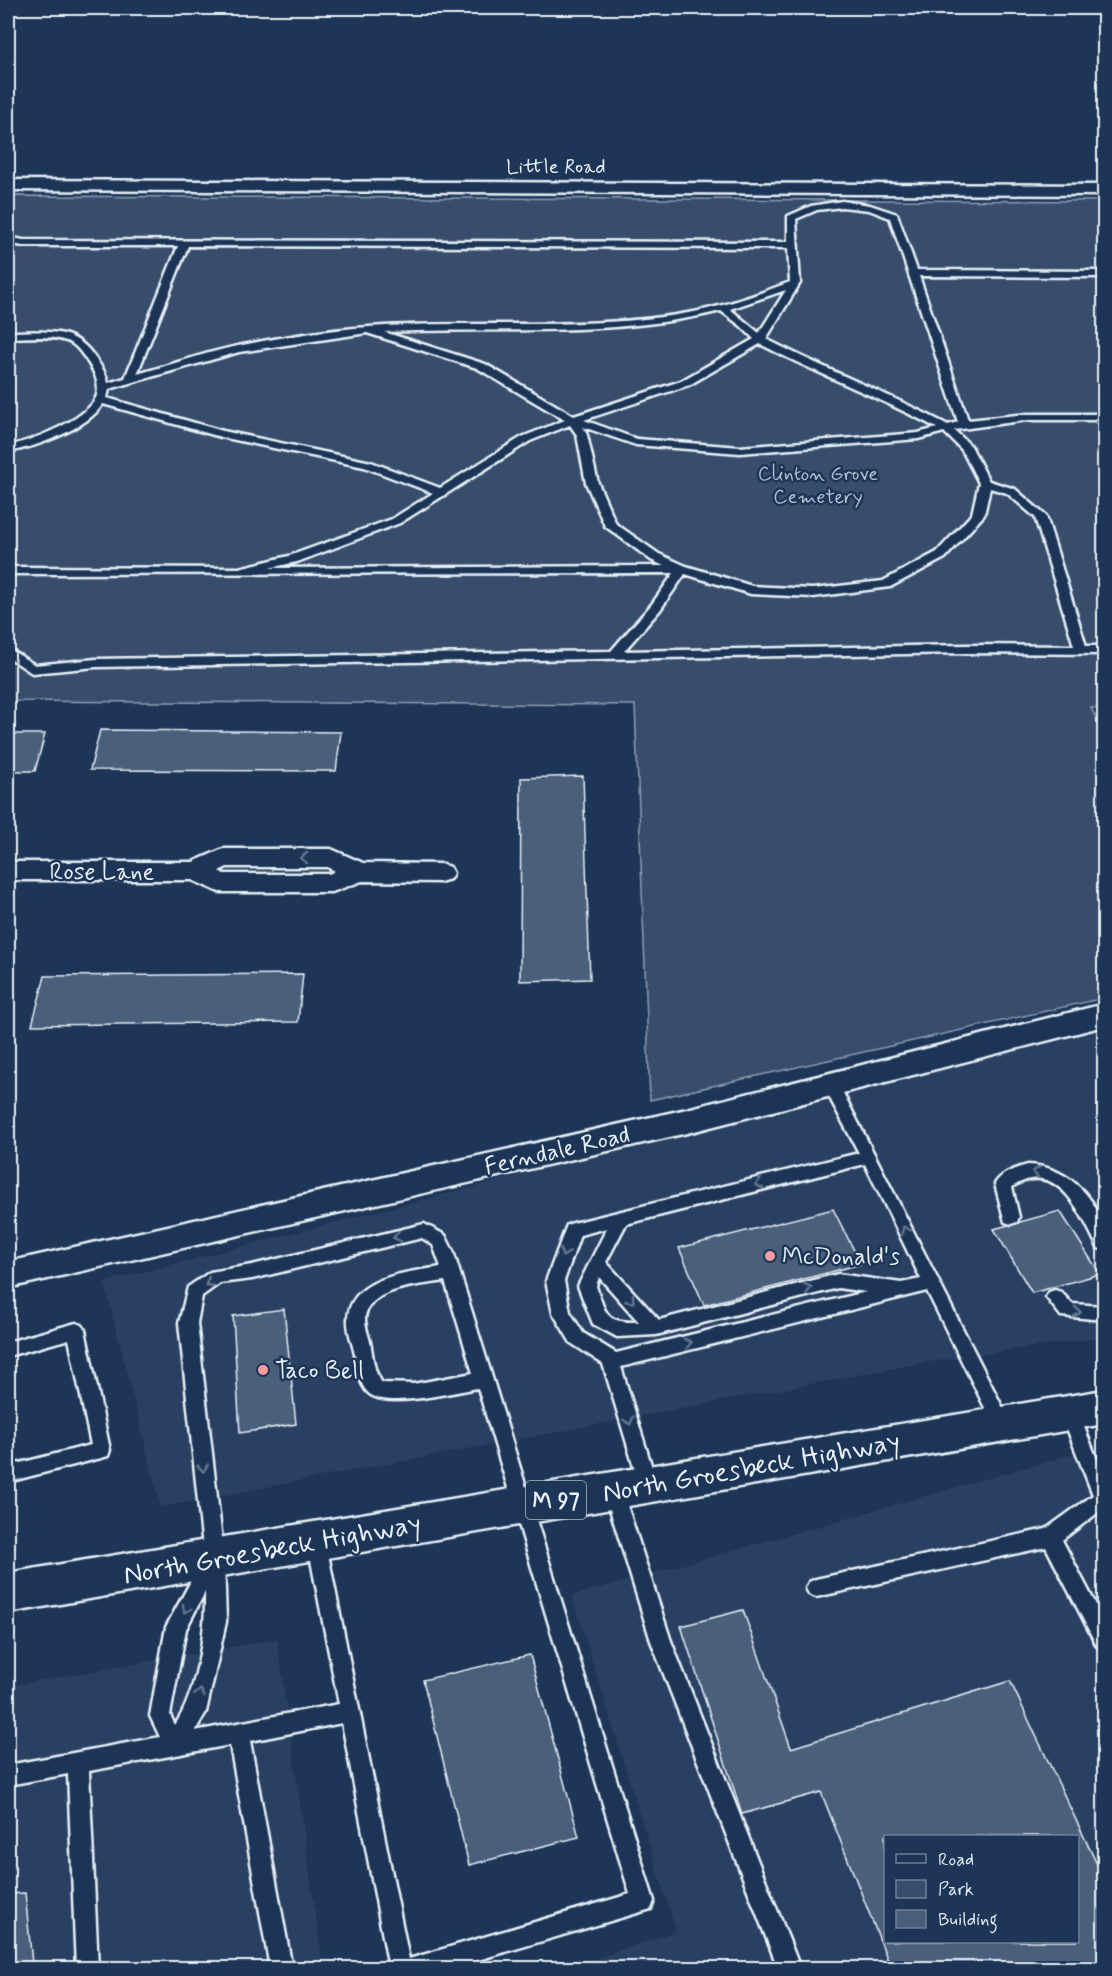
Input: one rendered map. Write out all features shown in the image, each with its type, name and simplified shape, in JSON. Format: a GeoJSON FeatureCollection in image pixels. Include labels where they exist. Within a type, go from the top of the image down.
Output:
{"type":"FeatureCollection","features":[{"type":"Feature","properties":{"kind":"main road","name":"North Groesbeck Highway"},"geometry":{"type":"LineString","coordinates":[[8,1593],[1087,1410]]}},
{"type":"Feature","properties":{"kind":"street","name":"Little Road"},"geometry":{"type":"LineString","coordinates":[[8,185],[1104,190]]}},
{"type":"Feature","properties":{"kind":"street","name":"Rose Lane"},"geometry":{"type":"LineString","coordinates":[[8,871],[196,871],[219,883],[332,883],[359,872],[440,873]]}},
{"type":"Feature","properties":{"kind":"street","name":"Ferndale Road"},"geometry":{"type":"LineString","coordinates":[[8,1275],[687,1121],[1104,1015]]}},
{"type":"Feature","properties":{"kind":"lane"},"geometry":{"type":"LineString","coordinates":[[239,572],[293,559],[396,521],[526,439],[573,420],[685,383],[760,340],[795,283],[791,218],[801,211],[821,205],[880,208],[894,216],[964,424]]}},
{"type":"Feature","properties":{"kind":"lane"},"geometry":{"type":"LineString","coordinates":[[8,240],[23,243],[792,245]]}},
{"type":"Feature","properties":{"kind":"lane"},"geometry":{"type":"LineString","coordinates":[[130,380],[184,244]]}},
{"type":"Feature","properties":{"kind":"lane"},"geometry":{"type":"LineString","coordinates":[[914,273],[1104,274]]}},
{"type":"Feature","properties":{"kind":"lane"},"geometry":{"type":"LineString","coordinates":[[104,387],[238,349],[328,334],[430,326],[587,326],[638,323],[724,309],[758,300],[795,283]]}},
{"type":"Feature","properties":{"kind":"lane"},"geometry":{"type":"LineString","coordinates":[[573,420],[582,435],[592,483],[611,526],[655,557],[682,569],[752,590],[813,593],[886,584],[941,555],[978,515],[985,483],[967,448],[947,429],[904,406],[816,369],[760,340],[745,324],[724,309]]}},
{"type":"Feature","properties":{"kind":"lane"},"geometry":{"type":"LineString","coordinates":[[369,330],[481,366],[573,420],[636,442],[740,450],[918,436],[964,424],[1028,417],[1104,417]]}},
{"type":"Feature","properties":{"kind":"lane"},"geometry":{"type":"LineString","coordinates":[[8,335],[57,336],[80,344],[99,369],[104,387],[102,400],[78,421],[47,438],[8,449]]}},
{"type":"Feature","properties":{"kind":"lane"},"geometry":{"type":"LineString","coordinates":[[102,400],[221,434],[367,464],[443,493]]}},
{"type":"Feature","properties":{"kind":"lane"},"geometry":{"type":"LineString","coordinates":[[985,483],[1011,491],[1040,516],[1081,650]]}},
{"type":"Feature","properties":{"kind":"lane"},"geometry":{"type":"LineString","coordinates":[[8,571],[292,574],[682,569]]}},
{"type":"Feature","properties":{"kind":"lane"},"geometry":{"type":"LineString","coordinates":[[614,655],[656,607],[682,569]]}},
{"type":"Feature","properties":{"kind":"lane"},"geometry":{"type":"LineString","coordinates":[[8,652],[33,669],[96,663],[1104,650]]}},
{"type":"Feature","properties":{"kind":"lane"},"geometry":{"type":"LineString","coordinates":[[831,1085],[1002,1424]]}},
{"type":"Feature","properties":{"kind":"lane"},"geometry":{"type":"LineString","coordinates":[[789,1968],[662,1641],[631,1487],[610,1359],[577,1338],[562,1313],[555,1281],[573,1230],[869,1157]]}},
{"type":"Feature","properties":{"kind":"lane"},"geometry":{"type":"LineString","coordinates":[[1011,1216],[1003,1184],[1027,1170],[1057,1174],[1083,1202],[1104,1243]]}},
{"type":"Feature","properties":{"kind":"lane"},"geometry":{"type":"LineString","coordinates":[[620,1219],[587,1286],[599,1319],[616,1330],[656,1328],[838,1281],[900,1290]]}},
{"type":"Feature","properties":{"kind":"lane"},"geometry":{"type":"LineString","coordinates":[[174,1745],[196,1712],[216,1622],[213,1558],[188,1323],[194,1292],[216,1277],[252,1272],[424,1231],[439,1240],[445,1251],[643,1901],[415,1968]]}},
{"type":"Feature","properties":{"kind":"lane"},"geometry":{"type":"LineString","coordinates":[[597,1263],[656,1328]]}},
{"type":"Feature","properties":{"kind":"lane"},"geometry":{"type":"LineString","coordinates":[[450,1273],[384,1287],[369,1293],[362,1302],[357,1317],[369,1382],[377,1390],[413,1392],[484,1379]]}},
{"type":"Feature","properties":{"kind":"lane"},"geometry":{"type":"LineString","coordinates":[[611,1362],[932,1282]]}},
{"type":"Feature","properties":{"kind":"lane"},"geometry":{"type":"LineString","coordinates":[[1055,1297],[1067,1311],[1104,1315]]}},
{"type":"Feature","properties":{"kind":"lane"},"geometry":{"type":"LineString","coordinates":[[8,1349],[76,1330],[101,1450],[8,1475]]}},
{"type":"Feature","properties":{"kind":"lane"},"geometry":{"type":"LineString","coordinates":[[816,1588],[1051,1537],[1103,1499],[1087,1410]]}},
{"type":"Feature","properties":{"kind":"lane"},"geometry":{"type":"LineString","coordinates":[[1051,1537],[1104,1639]]}},
{"type":"Feature","properties":{"kind":"lane"},"geometry":{"type":"LineString","coordinates":[[317,1540],[400,1968]]}},
{"type":"Feature","properties":{"kind":"lane"},"geometry":{"type":"LineString","coordinates":[[174,1745],[160,1716],[177,1627],[213,1558]]}},
{"type":"Feature","properties":{"kind":"lane"},"geometry":{"type":"LineString","coordinates":[[8,1775],[350,1712]]}},
{"type":"Feature","properties":{"kind":"lane"},"geometry":{"type":"LineString","coordinates":[[238,1733],[281,1968]]}},
{"type":"Feature","properties":{"kind":"lane"},"geometry":{"type":"LineString","coordinates":[[78,1762],[87,1968]]}},
{"type":"Feature","properties":{"kind":"shaded area"},"geometry":{"type":"Polygon","coordinates":[[[1104,1024],[1104,1337],[922,1363],[161,1507],[104,1282],[1104,1024]]]}},
{"type":"Feature","properties":{"kind":"shaded area"},"geometry":{"type":"Polygon","coordinates":[[[1104,1451],[1104,1968],[568,1968],[676,1931],[572,1596],[1070,1455],[1104,1451]]]}},
{"type":"Feature","properties":{"kind":"shaded area"},"geometry":{"type":"Polygon","coordinates":[[[277,1639],[323,1968],[8,1968],[8,1686],[277,1639]]]}},
{"type":"Feature","properties":{"kind":"green space","name":"Clinton Grove Cemetery"},"geometry":{"type":"Polygon","coordinates":[[[8,196],[1104,201],[1104,708],[1091,708],[1104,732],[1104,998],[650,1100],[635,705],[8,701],[8,196]]]}},
{"type":"Feature","properties":{"kind":"building"},"geometry":{"type":"Polygon","coordinates":[[[100,730],[341,732],[336,771],[90,770],[100,730]]]}},
{"type":"Feature","properties":{"kind":"building"},"geometry":{"type":"Polygon","coordinates":[[[8,734],[45,734],[35,771],[8,771],[8,734]]]}},
{"type":"Feature","properties":{"kind":"building"},"geometry":{"type":"Polygon","coordinates":[[[583,776],[590,979],[520,981],[521,778],[583,776]]]}},
{"type":"Feature","properties":{"kind":"building"},"geometry":{"type":"Polygon","coordinates":[[[303,974],[298,1022],[32,1025],[45,976],[303,974]]]}},
{"type":"Feature","properties":{"kind":"building","name":"McDonald's"},"geometry":{"type":"Polygon","coordinates":[[[833,1209],[861,1264],[704,1305],[679,1248],[833,1209]]]}},
{"type":"Feature","properties":{"kind":"building"},"geometry":{"type":"Polygon","coordinates":[[[1060,1211],[1100,1274],[1032,1293],[994,1229],[1060,1211]]]}},
{"type":"Feature","properties":{"kind":"building","name":"Taco Bell"},"geometry":{"type":"Polygon","coordinates":[[[284,1309],[296,1424],[240,1433],[233,1316],[284,1309]]]}},
{"type":"Feature","properties":{"kind":"building"},"geometry":{"type":"Polygon","coordinates":[[[743,1610],[791,1748],[1010,1681],[1104,1879],[1104,1968],[891,1968],[821,1792],[742,1814],[681,1626],[743,1610]]]}},
{"type":"Feature","properties":{"kind":"building"},"geometry":{"type":"Polygon","coordinates":[[[530,1655],[579,1837],[469,1865],[423,1680],[530,1655]]]}},
{"type":"Feature","properties":{"kind":"building"},"geometry":{"type":"Polygon","coordinates":[[[25,1893],[32,1963],[8,1968],[8,1894],[25,1893]]]}},
{"type":"Feature","properties":{"kind":"place","name":"McDonald's"},"geometry":{"type":"Point","coordinates":[770,1256]}},
{"type":"Feature","properties":{"kind":"place","name":"Taco Bell"},"geometry":{"type":"Point","coordinates":[263,1370]}}]}
